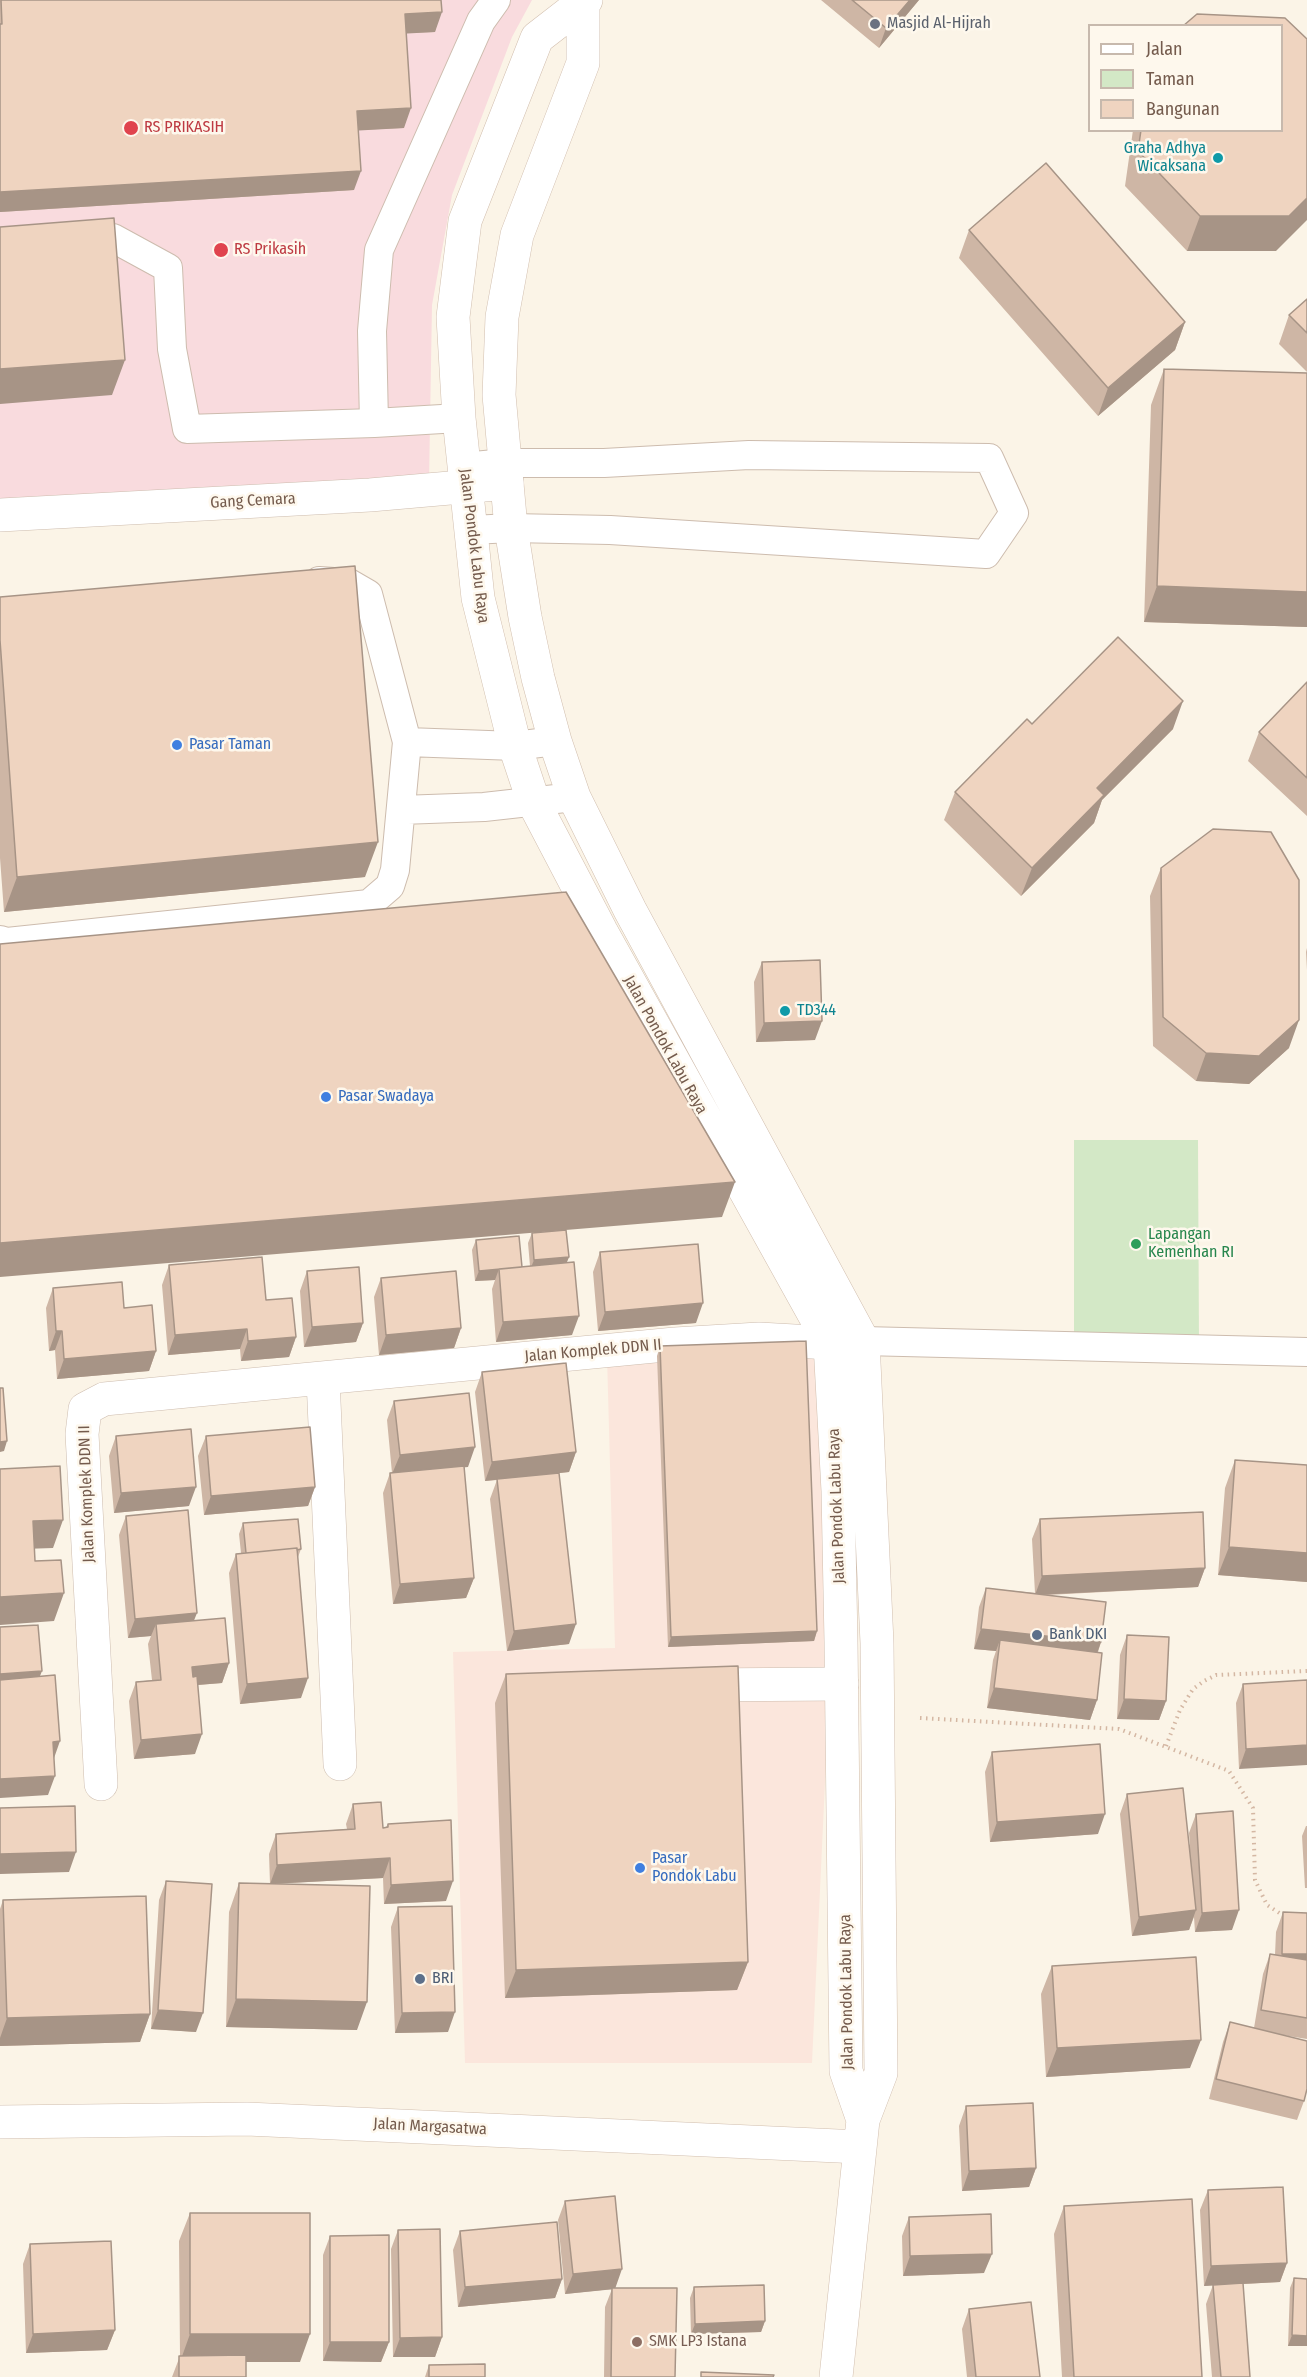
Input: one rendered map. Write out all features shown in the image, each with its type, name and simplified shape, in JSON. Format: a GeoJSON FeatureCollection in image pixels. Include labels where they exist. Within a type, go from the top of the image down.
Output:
{"type":"FeatureCollection","features":[{"type":"Feature","properties":{"kind":"main road","name":"Jalan Pondok Labu Raya"},"geometry":{"type":"LineString","coordinates":[[584,2],[537,38],[465,221],[453,317],[459,418],[478,598],[482,622],[515,746],[534,802],[601,931],[830,1343],[838,1491],[846,2071],[862,2134]]}},
{"type":"Feature","properties":{"kind":"main road","name":"Jalan Pondok Labu Raya"},"geometry":{"type":"LineString","coordinates":[[584,2],[583,63],[517,235],[504,305],[499,395],[511,528],[525,617],[555,741],[574,797],[630,910],[863,1341],[877,1643],[881,2073],[862,2134],[836,2377]]}},
{"type":"Feature","properties":{"kind":"main road","name":"Gang Cemara"},"geometry":{"type":"LineString","coordinates":[[0,515],[370,495],[465,476],[506,473]]}},
{"type":"Feature","properties":{"kind":"main road","name":"Jalan Komplek DDN II"},"geometry":{"type":"LineString","coordinates":[[101,1785],[82,1434],[85,1409],[104,1399],[675,1344],[759,1340],[830,1343],[863,1341]]}},
{"type":"Feature","properties":{"kind":"main road"},"geometry":{"type":"LineString","coordinates":[[323,1379],[340,1764]]}},
{"type":"Feature","properties":{"kind":"main road"},"geometry":{"type":"LineString","coordinates":[[841,1642],[877,1643]]}},
{"type":"Feature","properties":{"kind":"main road"},"geometry":{"type":"LineString","coordinates":[[663,1685],[842,1684]]}},
{"type":"Feature","properties":{"kind":"main road"},"geometry":{"type":"LineString","coordinates":[[846,2003],[880,2002]]}},
{"type":"Feature","properties":{"kind":"main road","name":"Jalan Margasatwa"},"geometry":{"type":"LineString","coordinates":[[0,2122],[247,2119],[862,2134]]}},
{"type":"Feature","properties":{"kind":"lane"},"geometry":{"type":"LineString","coordinates":[[374,423],[372,331],[379,250],[481,21],[496,0]]}},
{"type":"Feature","properties":{"kind":"lane"},"geometry":{"type":"LineString","coordinates":[[0,243],[113,238],[168,268],[172,349],[187,429],[459,418]]}},
{"type":"Feature","properties":{"kind":"lane"},"geometry":{"type":"LineString","coordinates":[[472,530],[511,528],[610,530],[986,554],[1014,513],[988,458],[749,455],[604,463],[506,473]]}},
{"type":"Feature","properties":{"kind":"lane"},"geometry":{"type":"LineString","coordinates":[[0,940],[7,942],[369,904],[390,886],[395,870],[407,742],[368,594],[349,583],[325,580],[290,583]]}},
{"type":"Feature","properties":{"kind":"lane"},"geometry":{"type":"LineString","coordinates":[[407,742],[515,746],[555,741]]}},
{"type":"Feature","properties":{"kind":"lane"},"geometry":{"type":"LineString","coordinates":[[401,810],[534,802],[574,797]]}},
{"type":"Feature","properties":{"kind":"lane"},"geometry":{"type":"LineString","coordinates":[[863,1341],[1307,1352]]}},
{"type":"Feature","properties":{"kind":"path"},"geometry":{"type":"LineString","coordinates":[[1165,1747],[1180,1710],[1193,1689],[1204,1681],[1216,1675],[1307,1671]]}},
{"type":"Feature","properties":{"kind":"path"},"geometry":{"type":"LineString","coordinates":[[877,1715],[1119,1729],[1229,1771],[1253,1808],[1255,1880],[1267,1905],[1292,1921]]}},
{"type":"Feature","properties":{"kind":"shaded area","name":"RS Prikasih"},"geometry":{"type":"Polygon","coordinates":[[[0,0],[532,0],[512,37],[452,195],[432,305],[429,483],[0,510],[0,0]]]}},
{"type":"Feature","properties":{"kind":"shaded area","name":"Pasar Pondok Labu"},"geometry":{"type":"Polygon","coordinates":[[[815,1344],[830,1674],[812,2063],[465,2063],[453,1652],[615,1648],[607,1356],[815,1344]]]}},
{"type":"Feature","properties":{"kind":"green space","name":"Lapangan Kemenhan RI"},"geometry":{"type":"Polygon","coordinates":[[[1074,1140],[1198,1140],[1199,1348],[1074,1348],[1074,1140]]]}},
{"type":"Feature","properties":{"kind":"building"},"geometry":{"type":"Polygon","coordinates":[[[1,0],[441,0],[442,12],[405,14],[411,108],[357,111],[361,171],[0,192],[1,0]]]}},
{"type":"Feature","properties":{"kind":"building"},"geometry":{"type":"Polygon","coordinates":[[[852,0],[910,0],[886,28],[852,0]]]}},
{"type":"Feature","properties":{"kind":"building","name":"Graha Adhya Wicaksana"},"geometry":{"type":"Polygon","coordinates":[[[1197,14],[1285,18],[1307,39],[1307,198],[1289,216],[1200,216],[1138,151],[1141,132],[1283,132],[1283,24],[1185,24],[1197,14]]]}},
{"type":"Feature","properties":{"kind":"building"},"geometry":{"type":"Polygon","coordinates":[[[1046,163],[1185,322],[1108,388],[969,230],[1046,163]]]}},
{"type":"Feature","properties":{"kind":"building"},"geometry":{"type":"Polygon","coordinates":[[[114,218],[125,360],[0,369],[0,227],[114,218]]]}},
{"type":"Feature","properties":{"kind":"building"},"geometry":{"type":"Polygon","coordinates":[[[1307,299],[1307,333],[1289,315],[1307,299]]]}},
{"type":"Feature","properties":{"kind":"building"},"geometry":{"type":"Polygon","coordinates":[[[1164,369],[1307,373],[1307,592],[1157,586],[1164,369]]]}},
{"type":"Feature","properties":{"kind":"building","name":"Pasar Taman"},"geometry":{"type":"Polygon","coordinates":[[[355,566],[378,842],[17,877],[0,640],[0,597],[355,566]]]}},
{"type":"Feature","properties":{"kind":"building"},"geometry":{"type":"Polygon","coordinates":[[[1118,637],[1183,701],[1097,788],[1104,795],[1032,868],[955,792],[1027,719],[1032,724],[1118,637]]]}},
{"type":"Feature","properties":{"kind":"building"},"geometry":{"type":"Polygon","coordinates":[[[1307,682],[1307,778],[1259,732],[1307,682]]]}},
{"type":"Feature","properties":{"kind":"building"},"geometry":{"type":"Polygon","coordinates":[[[1213,829],[1271,832],[1299,880],[1299,1020],[1259,1056],[1206,1053],[1163,1017],[1161,868],[1213,829]]]}},
{"type":"Feature","properties":{"kind":"building","name":"Pasar Swadaya"},"geometry":{"type":"Polygon","coordinates":[[[566,892],[735,1182],[0,1243],[0,944],[566,892]]]}},
{"type":"Feature","properties":{"kind":"building"},"geometry":{"type":"Polygon","coordinates":[[[820,960],[822,1021],[764,1023],[762,962],[820,960]]]}},
{"type":"Feature","properties":{"kind":"building"},"geometry":{"type":"Polygon","coordinates":[[[566,1230],[569,1257],[534,1260],[532,1233],[566,1230]]]}},
{"type":"Feature","properties":{"kind":"building"},"geometry":{"type":"Polygon","coordinates":[[[519,1236],[522,1267],[479,1271],[476,1240],[519,1236]]]}},
{"type":"Feature","properties":{"kind":"building"},"geometry":{"type":"Polygon","coordinates":[[[698,1244],[703,1303],[605,1312],[600,1252],[698,1244]]]}},
{"type":"Feature","properties":{"kind":"building"},"geometry":{"type":"Polygon","coordinates":[[[262,1257],[266,1300],[292,1298],[296,1337],[248,1341],[247,1329],[175,1335],[169,1265],[262,1257]]]}},
{"type":"Feature","properties":{"kind":"building"},"geometry":{"type":"Polygon","coordinates":[[[574,1262],[579,1316],[503,1322],[499,1269],[574,1262]]]}},
{"type":"Feature","properties":{"kind":"building"},"geometry":{"type":"Polygon","coordinates":[[[359,1267],[363,1323],[312,1327],[307,1271],[359,1267]]]}},
{"type":"Feature","properties":{"kind":"building"},"geometry":{"type":"Polygon","coordinates":[[[456,1271],[461,1328],[386,1335],[381,1278],[456,1271]]]}},
{"type":"Feature","properties":{"kind":"building"},"geometry":{"type":"Polygon","coordinates":[[[122,1282],[124,1308],[152,1305],[156,1351],[64,1359],[62,1331],[56,1331],[53,1288],[122,1282]]]}},
{"type":"Feature","properties":{"kind":"building"},"geometry":{"type":"Polygon","coordinates":[[[806,1341],[817,1631],[671,1637],[660,1346],[806,1341]]]}},
{"type":"Feature","properties":{"kind":"building"},"geometry":{"type":"Polygon","coordinates":[[[566,1363],[576,1452],[492,1462],[482,1372],[566,1363]]]}},
{"type":"Feature","properties":{"kind":"building"},"geometry":{"type":"Polygon","coordinates":[[[0,1388],[3,1388],[7,1441],[0,1442],[0,1388]]]}},
{"type":"Feature","properties":{"kind":"building"},"geometry":{"type":"Polygon","coordinates":[[[469,1393],[475,1447],[400,1455],[394,1401],[469,1393]]]}},
{"type":"Feature","properties":{"kind":"building"},"geometry":{"type":"Polygon","coordinates":[[[310,1427],[315,1487],[211,1496],[206,1436],[310,1427]]]}},
{"type":"Feature","properties":{"kind":"building"},"geometry":{"type":"Polygon","coordinates":[[[191,1429],[196,1487],[121,1493],[116,1436],[191,1429]]]}},
{"type":"Feature","properties":{"kind":"building"},"geometry":{"type":"Polygon","coordinates":[[[1235,1460],[1307,1465],[1307,1553],[1229,1547],[1235,1460]]]}},
{"type":"Feature","properties":{"kind":"building"},"geometry":{"type":"Polygon","coordinates":[[[60,1466],[63,1520],[33,1521],[35,1561],[61,1560],[64,1593],[0,1597],[0,1469],[60,1466]]]}},
{"type":"Feature","properties":{"kind":"building"},"geometry":{"type":"Polygon","coordinates":[[[464,1466],[474,1578],[400,1584],[390,1473],[464,1466]]]}},
{"type":"Feature","properties":{"kind":"building"},"geometry":{"type":"Polygon","coordinates":[[[559,1473],[576,1624],[514,1631],[497,1479],[559,1473]]]}},
{"type":"Feature","properties":{"kind":"building"},"geometry":{"type":"Polygon","coordinates":[[[188,1510],[197,1613],[135,1619],[126,1516],[188,1510]]]}},
{"type":"Feature","properties":{"kind":"building"},"geometry":{"type":"Polygon","coordinates":[[[1203,1512],[1205,1568],[1042,1576],[1040,1519],[1203,1512]]]}},
{"type":"Feature","properties":{"kind":"building"},"geometry":{"type":"Polygon","coordinates":[[[298,1519],[301,1549],[246,1553],[243,1523],[298,1519]]]}},
{"type":"Feature","properties":{"kind":"building"},"geometry":{"type":"Polygon","coordinates":[[[297,1548],[308,1678],[247,1684],[236,1554],[297,1548]]]}},
{"type":"Feature","properties":{"kind":"building"},"geometry":{"type":"Polygon","coordinates":[[[986,1588],[1106,1602],[1101,1642],[981,1629],[986,1588]]]}},
{"type":"Feature","properties":{"kind":"building"},"geometry":{"type":"Polygon","coordinates":[[[225,1618],[229,1663],[192,1667],[193,1677],[197,1676],[202,1734],[141,1740],[136,1682],[161,1680],[156,1624],[225,1618]]]}},
{"type":"Feature","properties":{"kind":"building"},"geometry":{"type":"Polygon","coordinates":[[[38,1625],[42,1671],[0,1674],[0,1627],[38,1625]]]}},
{"type":"Feature","properties":{"kind":"building"},"geometry":{"type":"Polygon","coordinates":[[[1127,1635],[1169,1637],[1166,1701],[1124,1699],[1127,1635]]]}},
{"type":"Feature","properties":{"kind":"building"},"geometry":{"type":"Polygon","coordinates":[[[1000,1640],[1102,1653],[1097,1700],[994,1688],[1000,1640]]]}},
{"type":"Feature","properties":{"kind":"building"},"geometry":{"type":"Polygon","coordinates":[[[738,1666],[748,1962],[516,1970],[506,1674],[738,1666]]]}},
{"type":"Feature","properties":{"kind":"building"},"geometry":{"type":"Polygon","coordinates":[[[55,1675],[60,1741],[53,1742],[55,1776],[0,1779],[0,1680],[55,1675]]]}},
{"type":"Feature","properties":{"kind":"building"},"geometry":{"type":"Polygon","coordinates":[[[1307,1680],[1307,1745],[1246,1749],[1243,1684],[1307,1680]]]}},
{"type":"Feature","properties":{"kind":"building"},"geometry":{"type":"Polygon","coordinates":[[[1100,1744],[1105,1814],[997,1822],[992,1752],[1100,1744]]]}},
{"type":"Feature","properties":{"kind":"building"},"geometry":{"type":"Polygon","coordinates":[[[1183,1788],[1196,1910],[1139,1917],[1127,1794],[1183,1788]]]}},
{"type":"Feature","properties":{"kind":"building"},"geometry":{"type":"Polygon","coordinates":[[[381,1802],[383,1828],[388,1827],[388,1824],[451,1820],[453,1881],[391,1885],[390,1858],[277,1865],[276,1834],[355,1829],[353,1804],[381,1802]]]}},
{"type":"Feature","properties":{"kind":"building"},"geometry":{"type":"Polygon","coordinates":[[[75,1806],[76,1852],[0,1854],[0,1808],[75,1806]]]}},
{"type":"Feature","properties":{"kind":"building"},"geometry":{"type":"Polygon","coordinates":[[[1233,1811],[1239,1910],[1202,1913],[1196,1814],[1233,1811]]]}},
{"type":"Feature","properties":{"kind":"building"},"geometry":{"type":"Polygon","coordinates":[[[166,1881],[212,1884],[203,2013],[158,2010],[166,1881]]]}},
{"type":"Feature","properties":{"kind":"building"},"geometry":{"type":"Polygon","coordinates":[[[239,1883],[370,1886],[367,2002],[236,1999],[239,1883]]]}},
{"type":"Feature","properties":{"kind":"building"},"geometry":{"type":"Polygon","coordinates":[[[146,1896],[150,2014],[7,2018],[3,1900],[146,1896]]]}},
{"type":"Feature","properties":{"kind":"building","name":"BRI"},"geometry":{"type":"Polygon","coordinates":[[[452,1906],[455,2012],[402,2013],[398,1907],[452,1906]]]}},
{"type":"Feature","properties":{"kind":"building"},"geometry":{"type":"Polygon","coordinates":[[[1283,1912],[1307,1913],[1307,1954],[1282,1954],[1283,1912]]]}},
{"type":"Feature","properties":{"kind":"building"},"geometry":{"type":"Polygon","coordinates":[[[1270,1954],[1307,1960],[1307,2018],[1261,2010],[1270,1954]]]}},
{"type":"Feature","properties":{"kind":"building"},"geometry":{"type":"Polygon","coordinates":[[[1196,1957],[1201,2040],[1057,2048],[1052,1966],[1196,1957]]]}},
{"type":"Feature","properties":{"kind":"building"},"geometry":{"type":"Polygon","coordinates":[[[1230,2022],[1307,2041],[1307,2089],[1304,2101],[1216,2079],[1230,2022]]]}},
{"type":"Feature","properties":{"kind":"building"},"geometry":{"type":"Polygon","coordinates":[[[1033,2103],[1036,2168],[969,2171],[966,2106],[1033,2103]]]}},
{"type":"Feature","properties":{"kind":"building"},"geometry":{"type":"Polygon","coordinates":[[[1283,2187],[1287,2263],[1211,2266],[1208,2190],[1283,2187]]]}},
{"type":"Feature","properties":{"kind":"building"},"geometry":{"type":"Polygon","coordinates":[[[615,2196],[622,2269],[573,2274],[565,2201],[615,2196]]]}},
{"type":"Feature","properties":{"kind":"building"},"geometry":{"type":"Polygon","coordinates":[[[1192,2199],[1202,2377],[1074,2377],[1064,2206],[1192,2199]]]}},
{"type":"Feature","properties":{"kind":"building"},"geometry":{"type":"Polygon","coordinates":[[[190,2213],[310,2213],[310,2334],[190,2334],[190,2213]]]}},
{"type":"Feature","properties":{"kind":"building"},"geometry":{"type":"Polygon","coordinates":[[[991,2214],[992,2254],[910,2256],[909,2217],[991,2214]]]}},
{"type":"Feature","properties":{"kind":"building"},"geometry":{"type":"Polygon","coordinates":[[[557,2222],[562,2279],[465,2287],[460,2231],[557,2222]]]}},
{"type":"Feature","properties":{"kind":"building"},"geometry":{"type":"Polygon","coordinates":[[[440,2229],[442,2337],[400,2338],[398,2230],[440,2229]]]}},
{"type":"Feature","properties":{"kind":"building"},"geometry":{"type":"Polygon","coordinates":[[[389,2235],[389,2342],[330,2342],[330,2236],[389,2235]]]}},
{"type":"Feature","properties":{"kind":"building"},"geometry":{"type":"Polygon","coordinates":[[[111,2241],[115,2330],[33,2334],[30,2244],[111,2241]]]}},
{"type":"Feature","properties":{"kind":"building"},"geometry":{"type":"Polygon","coordinates":[[[1294,2278],[1307,2279],[1307,2336],[1292,2335],[1294,2278]]]}},
{"type":"Feature","properties":{"kind":"building"},"geometry":{"type":"Polygon","coordinates":[[[1243,2283],[1250,2377],[1221,2377],[1213,2285],[1243,2283]]]}},
{"type":"Feature","properties":{"kind":"building"},"geometry":{"type":"Polygon","coordinates":[[[764,2285],[765,2321],[695,2324],[694,2287],[764,2285]]]}},
{"type":"Feature","properties":{"kind":"building","name":"SMK LP3 Istana"},"geometry":{"type":"Polygon","coordinates":[[[612,2288],[677,2288],[675,2377],[611,2377],[612,2288]]]}},
{"type":"Feature","properties":{"kind":"building"},"geometry":{"type":"Polygon","coordinates":[[[1031,2302],[1040,2377],[976,2377],[969,2309],[1031,2302]]]}},
{"type":"Feature","properties":{"kind":"building"},"geometry":{"type":"Polygon","coordinates":[[[246,2355],[246,2377],[179,2377],[179,2356],[246,2355]]]}},
{"type":"Feature","properties":{"kind":"building"},"geometry":{"type":"Polygon","coordinates":[[[485,2364],[485,2377],[429,2377],[429,2365],[485,2364]]]}},
{"type":"Feature","properties":{"kind":"building"},"geometry":{"type":"Polygon","coordinates":[[[701,2372],[774,2375],[773,2377],[701,2377],[701,2372]]]}},
{"type":"Feature","properties":{"kind":"place","name":"Masjid Al-Hijrah"},"geometry":{"type":"Point","coordinates":[875,24]}},
{"type":"Feature","properties":{"kind":"place","name":"RS PRIKASIH"},"geometry":{"type":"Point","coordinates":[131,128]}},
{"type":"Feature","properties":{"kind":"place","name":"Graha Adhya Wicaksana"},"geometry":{"type":"Point","coordinates":[1218,158]}},
{"type":"Feature","properties":{"kind":"place","name":"RS Prikasih"},"geometry":{"type":"Point","coordinates":[221,250]}},
{"type":"Feature","properties":{"kind":"place","name":"Pasar Taman"},"geometry":{"type":"Point","coordinates":[177,745]}},
{"type":"Feature","properties":{"kind":"place","name":"TD344"},"geometry":{"type":"Point","coordinates":[785,1011]}},
{"type":"Feature","properties":{"kind":"place","name":"Pasar Swadaya"},"geometry":{"type":"Point","coordinates":[326,1097]}},
{"type":"Feature","properties":{"kind":"place","name":"Lapangan Kemenhan RI"},"geometry":{"type":"Point","coordinates":[1136,1244]}},
{"type":"Feature","properties":{"kind":"place","name":"Bank DKI"},"geometry":{"type":"Point","coordinates":[1037,1635]}},
{"type":"Feature","properties":{"kind":"place","name":"Pasar Pondok Labu"},"geometry":{"type":"Point","coordinates":[640,1868]}},
{"type":"Feature","properties":{"kind":"place","name":"BRI"},"geometry":{"type":"Point","coordinates":[420,1979]}},
{"type":"Feature","properties":{"kind":"place","name":"SMK LP3 Istana"},"geometry":{"type":"Point","coordinates":[637,2342]}}]}
